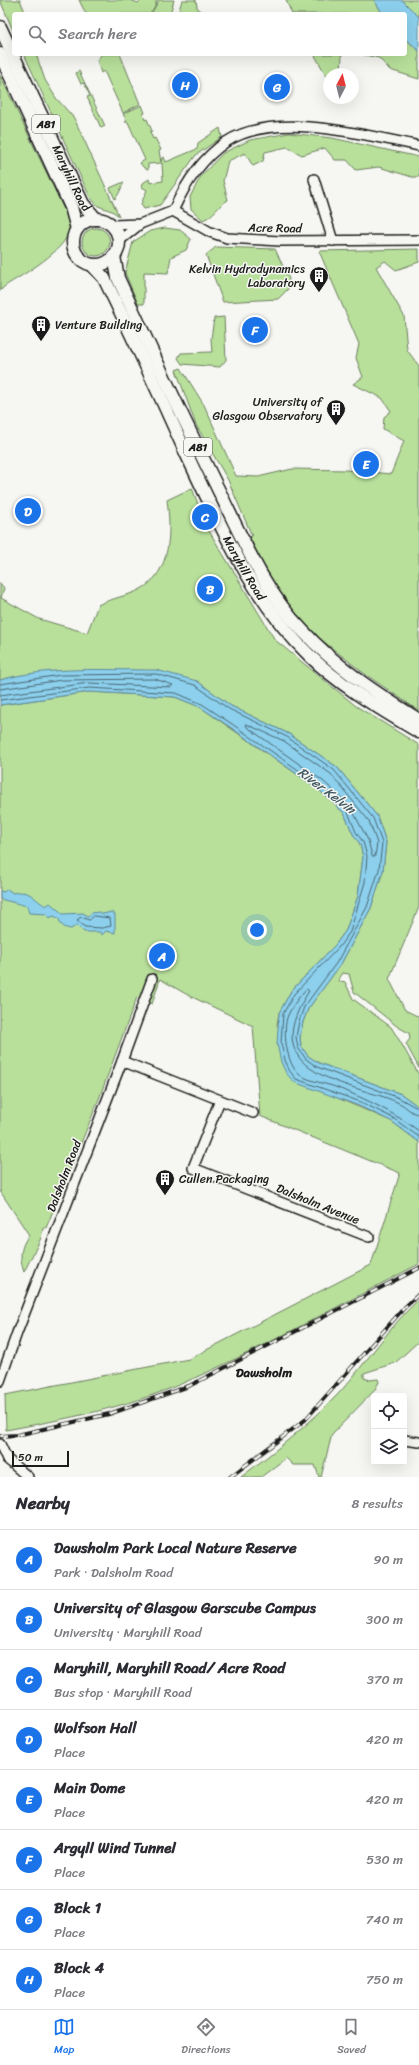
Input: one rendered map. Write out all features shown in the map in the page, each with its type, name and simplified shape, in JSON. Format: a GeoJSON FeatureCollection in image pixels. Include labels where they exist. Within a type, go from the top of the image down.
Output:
{"type":"FeatureCollection","features":[{"type":"Feature","properties":{"kind":"main road","name":"Maryhill Road"},"geometry":{"type":"LineString","coordinates":[[0,27],[12,52]]}},
{"type":"Feature","properties":{"kind":"main road","name":"Maryhill Road"},"geometry":{"type":"LineString","coordinates":[[0,54],[71,207],[77,229]]}},
{"type":"Feature","properties":{"kind":"main road","name":"Maryhill Road"},"geometry":{"type":"LineString","coordinates":[[14,56],[84,204],[96,219]]}},
{"type":"Feature","properties":{"kind":"main road"},"geometry":{"type":"LineString","coordinates":[[77,229],[88,220],[96,219],[108,222],[113,225],[119,241]]}},
{"type":"Feature","properties":{"kind":"main road","name":"A81"},"geometry":{"type":"LineString","coordinates":[[77,229],[73,238],[74,250],[81,259],[92,265]]}},
{"type":"Feature","properties":{"kind":"main road","name":"A81"},"geometry":{"type":"LineString","coordinates":[[114,256],[119,241]]}},
{"type":"Feature","properties":{"kind":"main road","name":"Maryhill Road"},"geometry":{"type":"LineString","coordinates":[[114,256],[118,278],[186,424],[242,537],[274,594],[301,629],[340,667],[358,681],[419,720]]}},
{"type":"Feature","properties":{"kind":"main road"},"geometry":{"type":"LineString","coordinates":[[92,265],[108,261],[114,256]]}},
{"type":"Feature","properties":{"kind":"main road","name":"Maryhill Road"},"geometry":{"type":"LineString","coordinates":[[92,265],[104,278],[228,542],[258,594],[271,612],[310,656],[350,689],[419,732]]}},
{"type":"Feature","properties":{"kind":"street"},"geometry":{"type":"LineString","coordinates":[[119,241],[140,224],[173,211],[185,185],[208,156],[227,141],[249,132],[272,128],[333,128],[419,146]]}},
{"type":"Feature","properties":{"kind":"street"},"geometry":{"type":"LineString","coordinates":[[314,179],[333,241]]}},
{"type":"Feature","properties":{"kind":"street","name":"Acre Road"},"geometry":{"type":"LineString","coordinates":[[173,211],[210,232],[227,238],[252,241],[419,240]]}},
{"type":"Feature","properties":{"kind":"street"},"geometry":{"type":"LineString","coordinates":[[113,225],[140,224]]}},
{"type":"Feature","properties":{"kind":"street","name":"Dalsholm Road"},"geometry":{"type":"LineString","coordinates":[[0,1381],[50,1245],[122,1061],[152,979]]}},
{"type":"Feature","properties":{"kind":"street"},"geometry":{"type":"LineString","coordinates":[[122,1061],[253,1113]]}},
{"type":"Feature","properties":{"kind":"street","name":"Dalsholm Avenue"},"geometry":{"type":"LineString","coordinates":[[220,1100],[193,1168],[369,1237]]}},
{"type":"Feature","properties":{"kind":"street"},"geometry":{"type":"LineString","coordinates":[[407,1440],[419,1442]]}},
{"type":"Feature","properties":{"kind":"street"},"geometry":{"type":"LineString","coordinates":[[0,1444],[7,1459],[28,1477]]}},
{"type":"Feature","properties":{"kind":"green space"},"geometry":{"type":"Polygon","coordinates":[[[0,0],[20,0],[25,12],[12,12],[12,28],[0,0]]]}},
{"type":"Feature","properties":{"kind":"green space"},"geometry":{"type":"Polygon","coordinates":[[[79,0],[129,0],[139,3],[140,0],[157,0],[154,10],[152,12],[85,12],[79,0]]]}},
{"type":"Feature","properties":{"kind":"green space"},"geometry":{"type":"Polygon","coordinates":[[[159,0],[174,0],[171,12],[152,12],[159,0]]]}},
{"type":"Feature","properties":{"kind":"green space"},"geometry":{"type":"Polygon","coordinates":[[[182,0],[196,0],[197,7],[201,12],[179,12],[182,0]]]}},
{"type":"Feature","properties":{"kind":"green space"},"geometry":{"type":"Polygon","coordinates":[[[286,0],[374,0],[382,12],[291,12],[286,0]]]}},
{"type":"Feature","properties":{"kind":"green space"},"geometry":{"type":"Polygon","coordinates":[[[402,0],[419,0],[419,17],[402,0]]]}},
{"type":"Feature","properties":{"kind":"green space"},"geometry":{"type":"Polygon","coordinates":[[[407,40],[419,51],[419,79],[390,70],[379,58],[370,56],[407,56],[407,40]]]}},
{"type":"Feature","properties":{"kind":"green space"},"geometry":{"type":"Polygon","coordinates":[[[25,56],[37,56],[45,80],[56,98],[74,118],[119,216],[112,211],[98,206],[90,197],[25,56]]]}},
{"type":"Feature","properties":{"kind":"green space"},"geometry":{"type":"Polygon","coordinates":[[[100,56],[121,56],[140,104],[123,113],[104,71],[101,73],[97,60],[100,56]]]}},
{"type":"Feature","properties":{"kind":"green space"},"geometry":{"type":"Polygon","coordinates":[[[315,56],[342,56],[341,68],[323,68],[323,70],[315,56]]]}},
{"type":"Feature","properties":{"kind":"green space"},"geometry":{"type":"Polygon","coordinates":[[[79,71],[105,126],[101,128],[87,97],[90,96],[84,83],[81,84],[76,73],[79,71]]]}},
{"type":"Feature","properties":{"kind":"green space"},"geometry":{"type":"Polygon","coordinates":[[[0,75],[68,218],[69,230],[66,238],[52,254],[0,291],[0,75]]]}},
{"type":"Feature","properties":{"kind":"green space"},"geometry":{"type":"Polygon","coordinates":[[[142,105],[145,113],[143,114],[145,120],[147,119],[152,131],[150,132],[161,150],[159,151],[161,162],[162,158],[164,157],[166,162],[197,149],[198,143],[220,128],[222,137],[196,155],[160,205],[144,209],[141,204],[147,190],[142,187],[143,183],[149,179],[150,183],[163,181],[162,163],[148,164],[148,170],[140,163],[145,160],[128,122],[125,122],[127,121],[123,114],[142,105]]]}},
{"type":"Feature","properties":{"kind":"green space"},"geometry":{"type":"Polygon","coordinates":[[[289,133],[332,138],[419,157],[419,177],[412,177],[379,167],[356,170],[347,160],[335,160],[325,148],[302,155],[287,147],[265,152],[263,161],[253,166],[245,153],[228,161],[223,181],[228,200],[210,216],[203,220],[191,209],[190,197],[201,176],[223,153],[250,140],[289,133]]]}},
{"type":"Feature","properties":{"kind":"green space"},"geometry":{"type":"Polygon","coordinates":[[[124,182],[119,193],[115,199],[110,188],[124,182]]]}},
{"type":"Feature","properties":{"kind":"green space"},"geometry":{"type":"Polygon","coordinates":[[[96,228],[106,232],[110,242],[106,252],[96,256],[86,252],[82,242],[86,232],[96,228]]]}},
{"type":"Feature","properties":{"kind":"green space"},"geometry":{"type":"Polygon","coordinates":[[[165,228],[180,230],[191,239],[186,250],[171,257],[168,273],[144,272],[144,304],[138,304],[125,273],[133,242],[150,231],[165,228]]]}},
{"type":"Feature","properties":{"kind":"green space"},"geometry":{"type":"Polygon","coordinates":[[[216,247],[275,249],[289,279],[288,289],[278,299],[223,302],[206,255],[216,247]]]}},
{"type":"Feature","properties":{"kind":"green space"},"geometry":{"type":"Polygon","coordinates":[[[419,249],[419,262],[396,270],[385,261],[376,267],[404,316],[407,350],[419,366],[419,711],[365,674],[319,638],[281,597],[249,537],[252,536],[228,480],[196,425],[176,370],[181,368],[204,405],[236,476],[258,477],[292,469],[345,470],[391,474],[404,441],[383,429],[384,417],[391,411],[382,398],[353,384],[363,377],[356,358],[359,344],[319,251],[419,249]]]}},
{"type":"Feature","properties":{"kind":"green space"},"geometry":{"type":"Polygon","coordinates":[[[224,317],[226,360],[220,367],[182,364],[178,358],[181,353],[212,352],[211,339],[214,318],[224,317]]]}},
{"type":"Feature","properties":{"kind":"green space"},"geometry":{"type":"Polygon","coordinates":[[[192,488],[206,526],[275,640],[356,706],[419,745],[419,907],[389,979],[405,1010],[419,1017],[419,1068],[406,1044],[410,1039],[409,1033],[398,1027],[354,992],[349,974],[342,973],[339,978],[340,983],[342,981],[345,982],[353,999],[391,1027],[401,1043],[419,1075],[419,1107],[401,1094],[319,1063],[308,1056],[301,1046],[300,1037],[303,1022],[308,1009],[341,964],[371,908],[383,871],[386,842],[377,816],[337,767],[289,734],[231,706],[197,681],[61,671],[0,680],[0,583],[4,588],[1,598],[39,619],[87,633],[98,605],[141,589],[151,582],[159,572],[164,561],[169,537],[167,500],[192,488]]]}},
{"type":"Feature","properties":{"kind":"green space"},"geometry":{"type":"Polygon","coordinates":[[[90,692],[175,697],[200,707],[317,788],[344,813],[353,834],[360,844],[363,857],[358,896],[346,930],[336,944],[291,991],[279,1013],[277,1025],[333,1096],[391,1121],[419,1142],[419,1264],[271,1341],[181,1384],[138,1400],[95,1412],[6,1430],[5,1395],[189,1359],[371,1265],[400,1173],[260,1116],[253,1026],[186,994],[160,979],[152,1004],[137,997],[97,1104],[46,1228],[43,1228],[41,1238],[24,1272],[21,1262],[21,1253],[29,1235],[0,1191],[0,705],[90,692]]]}},
{"type":"Feature","properties":{"kind":"green space"},"geometry":{"type":"Polygon","coordinates":[[[419,1299],[419,1341],[395,1363],[364,1373],[364,1378],[370,1380],[378,1379],[379,1382],[374,1391],[332,1434],[321,1477],[319,1477],[315,1465],[293,1465],[286,1458],[261,1477],[241,1477],[292,1437],[329,1404],[350,1381],[408,1310],[419,1299]]]}},
{"type":"Feature","properties":{"kind":"water"},"geometry":{"type":"Polygon","coordinates":[[[374,0],[402,0],[419,17],[419,51],[407,40],[407,12],[382,12],[374,0]]]}},
{"type":"Feature","properties":{"kind":"water","name":"River Kelvin"},"geometry":{"type":"Polygon","coordinates":[[[97,669],[156,670],[197,681],[231,706],[289,734],[337,767],[377,816],[386,842],[383,871],[371,908],[341,964],[308,1009],[303,1022],[300,1037],[301,1046],[308,1056],[319,1063],[401,1094],[419,1107],[419,1142],[391,1121],[359,1106],[294,1082],[286,1073],[281,1062],[277,1044],[279,1013],[291,991],[336,944],[346,930],[358,896],[363,857],[360,844],[353,834],[344,813],[317,788],[230,727],[200,707],[175,697],[90,692],[0,705],[0,680],[58,671],[97,669]]]}},
{"type":"Feature","properties":{"kind":"water"},"geometry":{"type":"Polygon","coordinates":[[[7,889],[13,893],[24,892],[31,895],[46,906],[50,903],[63,914],[83,913],[88,917],[91,913],[99,912],[103,914],[111,912],[115,914],[115,933],[106,931],[102,935],[100,932],[84,932],[77,925],[69,929],[63,926],[59,919],[54,916],[49,918],[46,914],[29,913],[27,906],[0,899],[0,891],[4,892],[7,889]]]}},
{"type":"Feature","properties":{"kind":"railway"},"geometry":{"type":"LineString","coordinates":[[0,1436],[17,1435],[109,1414],[189,1386],[419,1268]]}},
{"type":"Feature","properties":{"kind":"railway"},"geometry":{"type":"LineString","coordinates":[[230,1477],[305,1420],[404,1308],[419,1294]]}},
{"type":"Feature","properties":{"kind":"place","name":"Block 4"},"geometry":{"type":"Point","coordinates":[185,85]}},
{"type":"Feature","properties":{"kind":"place","name":"Block 1"},"geometry":{"type":"Point","coordinates":[277,87]}},
{"type":"Feature","properties":{"kind":"place","name":"Kelvin Hydrodynamics Laboratory"},"geometry":{"type":"Point","coordinates":[319,293]}},
{"type":"Feature","properties":{"kind":"place","name":"Argyll Wind Tunnel"},"geometry":{"type":"Point","coordinates":[255,330]}},
{"type":"Feature","properties":{"kind":"place","name":"Venture Building"},"geometry":{"type":"Point","coordinates":[41,342]}},
{"type":"Feature","properties":{"kind":"place","name":"University of Glasgow Observatory"},"geometry":{"type":"Point","coordinates":[336,426]}},
{"type":"Feature","properties":{"kind":"place","name":"Main Dome"},"geometry":{"type":"Point","coordinates":[366,464]}},
{"type":"Feature","properties":{"kind":"place","name":"Wolfson Hall"},"geometry":{"type":"Point","coordinates":[28,511]}},
{"type":"Feature","properties":{"kind":"place","name":"Maryhill, Maryhill Road/ Acre Road"},"geometry":{"type":"Point","coordinates":[205,517]}},
{"type":"Feature","properties":{"kind":"place","name":"University of Glasgow Garscube Campus"},"geometry":{"type":"Point","coordinates":[210,589]}},
{"type":"Feature","properties":{"kind":"place","name":"Dawsholm Park Local Nature Reserve"},"geometry":{"type":"Point","coordinates":[162,956]}},
{"type":"Feature","properties":{"kind":"place","name":"Cullen Packaging"},"geometry":{"type":"Point","coordinates":[165,1196]}},
{"type":"Feature","properties":{"kind":"district","name":"Dawsholm"},"geometry":{"type":"Point","coordinates":[264,1372]}}]}
